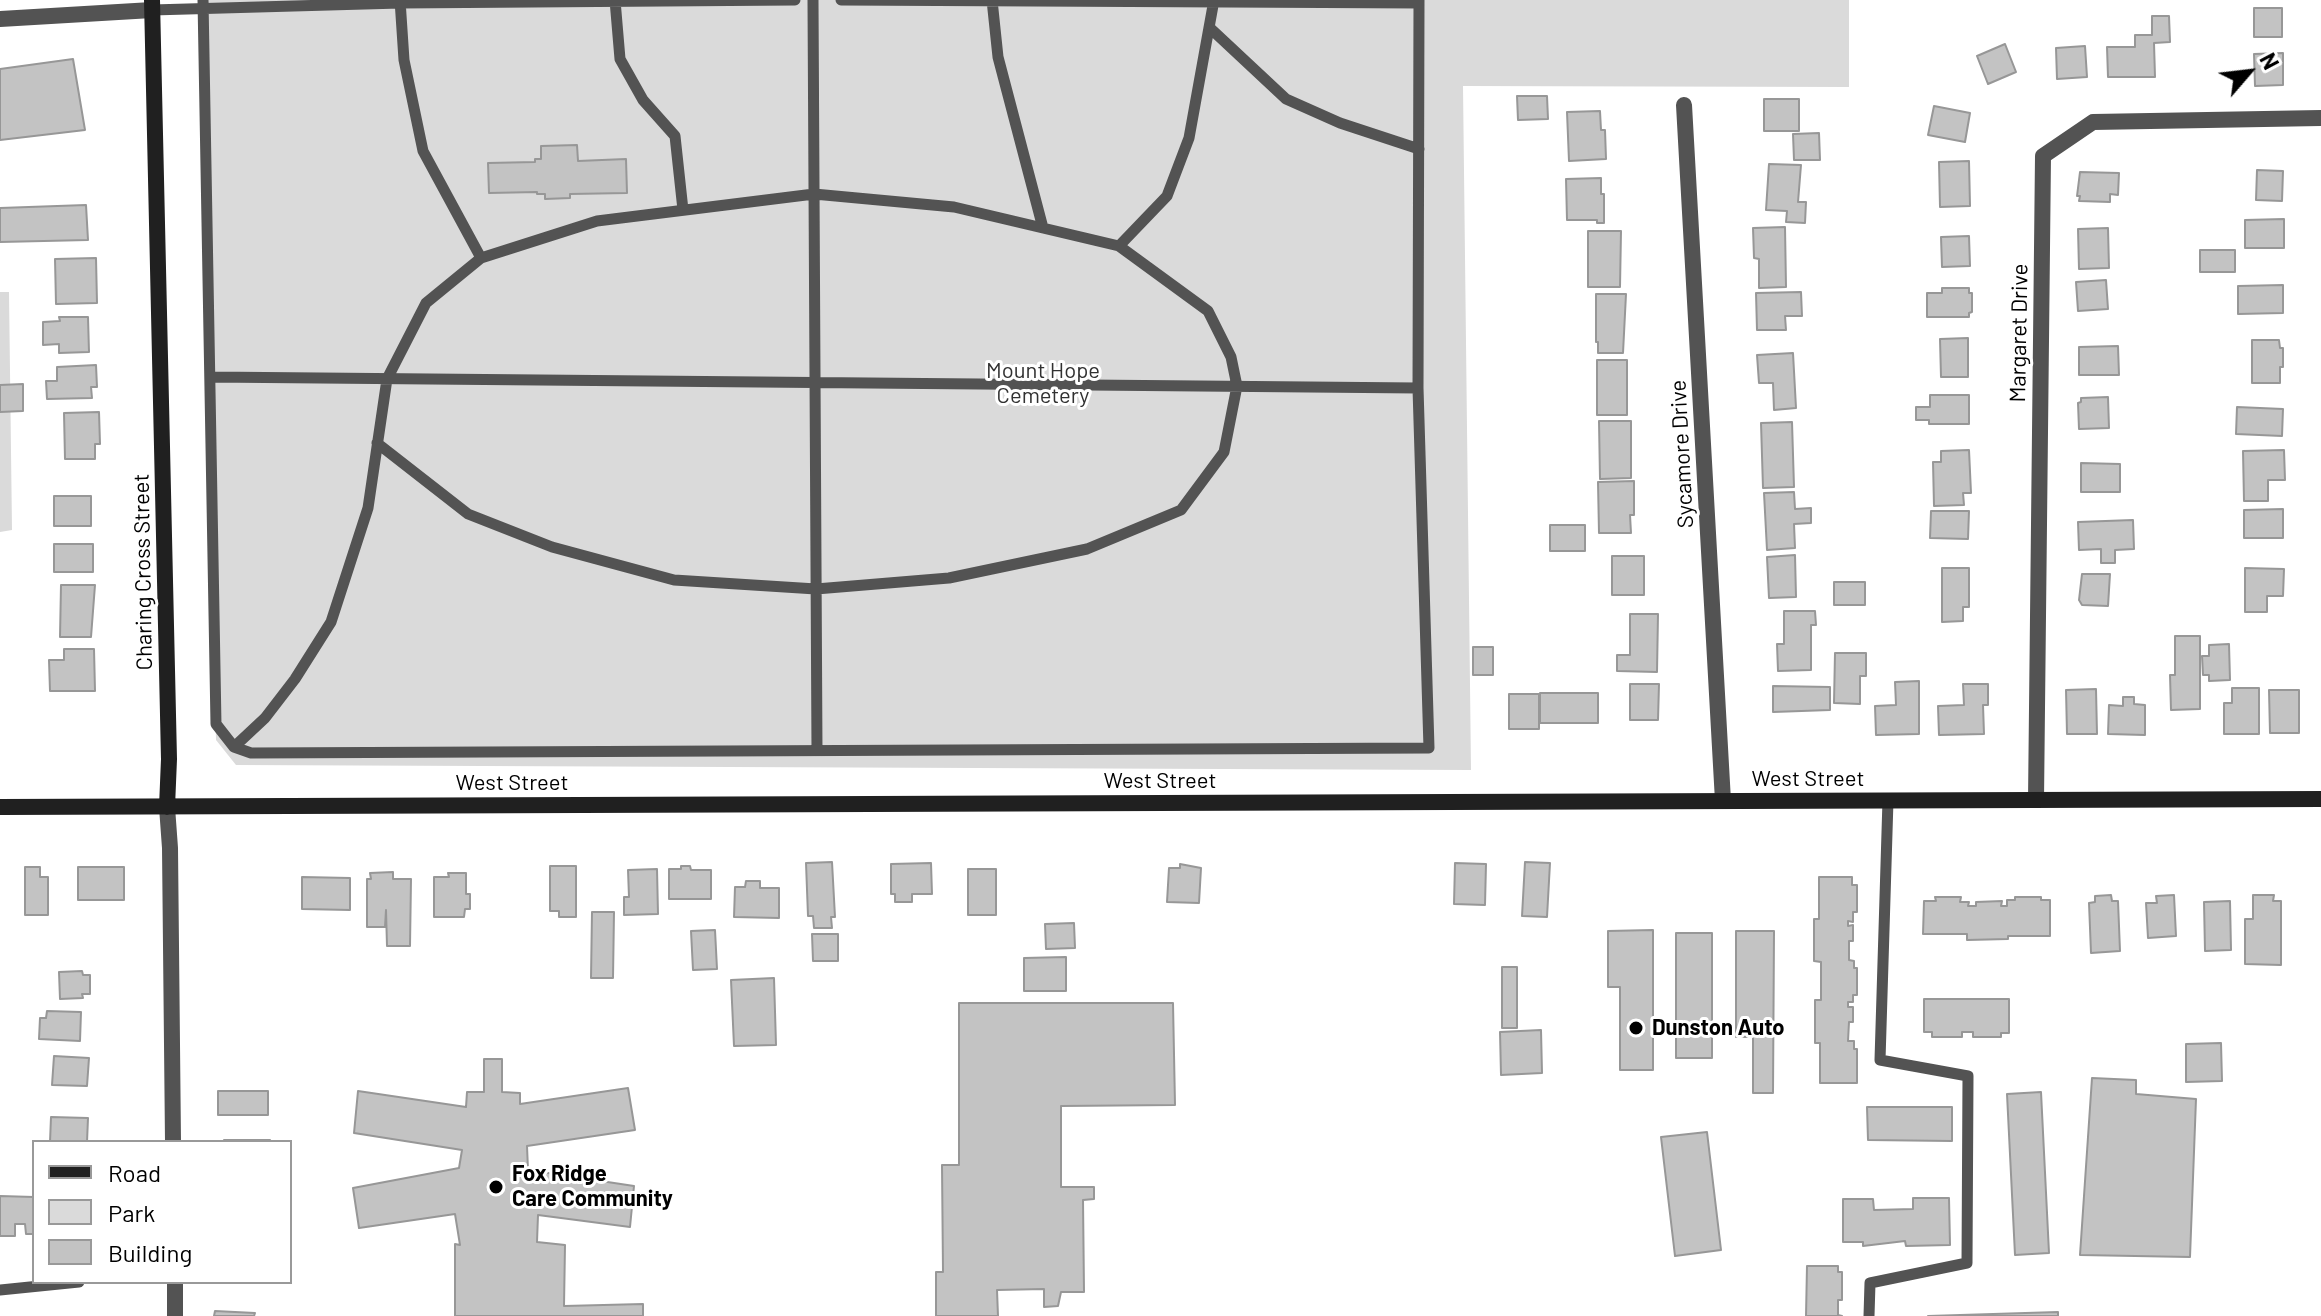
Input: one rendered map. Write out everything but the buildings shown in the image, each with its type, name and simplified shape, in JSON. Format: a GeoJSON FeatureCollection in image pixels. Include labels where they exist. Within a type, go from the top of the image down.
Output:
{"type":"FeatureCollection","features":[{"type":"Feature","properties":{"kind":"main road","name":"Charing Cross Street"},"geometry":{"type":"LineString","coordinates":[[152,5],[169,759],[167,807]]}},
{"type":"Feature","properties":{"kind":"main road","name":"West Street"},"geometry":{"type":"LineString","coordinates":[[0,807],[2321,799]]}},
{"type":"Feature","properties":{"kind":"street"},"geometry":{"type":"LineString","coordinates":[[0,19],[152,5]]}},
{"type":"Feature","properties":{"kind":"street","name":"Sycamore Drive"},"geometry":{"type":"LineString","coordinates":[[1684,105],[1723,801]]}},
{"type":"Feature","properties":{"kind":"street","name":"Margaret Drive"},"geometry":{"type":"LineString","coordinates":[[2036,800],[2043,156],[2093,122],[2321,118]]}},
{"type":"Feature","properties":{"kind":"street","name":"Charing Cross Street"},"geometry":{"type":"LineString","coordinates":[[167,807],[173,1140]]}},
{"type":"Feature","properties":{"kind":"street"},"geometry":{"type":"LineString","coordinates":[[175,1284],[175,1316]]}},
{"type":"Feature","properties":{"kind":"lane"},"geometry":{"type":"LineString","coordinates":[[615,0],[620,59],[643,100],[675,136],[683,210]]}},
{"type":"Feature","properties":{"kind":"lane"},"geometry":{"type":"LineString","coordinates":[[152,5],[795,0]]}},
{"type":"Feature","properties":{"kind":"lane"},"geometry":{"type":"LineString","coordinates":[[813,0],[817,749]]}},
{"type":"Feature","properties":{"kind":"lane"},"geometry":{"type":"LineString","coordinates":[[204,4],[216,724],[234,747],[251,753],[1429,748],[1418,388],[1419,1],[841,0]]}},
{"type":"Feature","properties":{"kind":"lane"},"geometry":{"type":"LineString","coordinates":[[992,0],[998,57],[1043,228]]}},
{"type":"Feature","properties":{"kind":"lane"},"geometry":{"type":"LineString","coordinates":[[400,1],[404,60],[423,151],[481,258]]}},
{"type":"Feature","properties":{"kind":"lane"},"geometry":{"type":"LineString","coordinates":[[1119,246],[1167,196],[1189,138],[1214,1]]}},
{"type":"Feature","properties":{"kind":"lane"},"geometry":{"type":"LineString","coordinates":[[1210,28],[1286,99],[1340,123],[1419,149]]}},
{"type":"Feature","properties":{"kind":"lane"},"geometry":{"type":"LineString","coordinates":[[234,747],[265,718],[295,679],[331,622],[368,508],[377,443],[387,379],[426,303],[481,258],[597,221],[814,194],[954,207],[1119,246],[1208,311],[1231,357],[1237,386],[1224,452],[1181,510],[1087,549],[949,578],[816,589],[674,580],[552,547],[468,514],[377,443]]}},
{"type":"Feature","properties":{"kind":"lane"},"geometry":{"type":"LineString","coordinates":[[210,377],[1418,388]]}},
{"type":"Feature","properties":{"kind":"lane"},"geometry":{"type":"LineString","coordinates":[[1869,1316],[1870,1283],[1967,1263],[1968,1076],[1880,1060],[1888,800]]}},
{"type":"Feature","properties":{"kind":"lane"},"geometry":{"type":"LineString","coordinates":[[0,1290],[59,1284]]}},
{"type":"Feature","properties":{"kind":"green space","name":"Mount Hope Cemetery"},"geometry":{"type":"Polygon","coordinates":[[[198,0],[1849,0],[1849,87],[1463,86],[1471,770],[236,765],[216,740],[198,0]]]}},
{"type":"Feature","properties":{"kind":"green space"},"geometry":{"type":"Polygon","coordinates":[[[0,292],[9,292],[12,530],[0,532],[0,292]]]}},
{"type":"Feature","properties":{"kind":"place","name":"Dunston Auto"},"geometry":{"type":"Point","coordinates":[1636,1028]}},
{"type":"Feature","properties":{"kind":"place","name":"Fox Ridge Care Community"},"geometry":{"type":"Point","coordinates":[496,1187]}}]}
